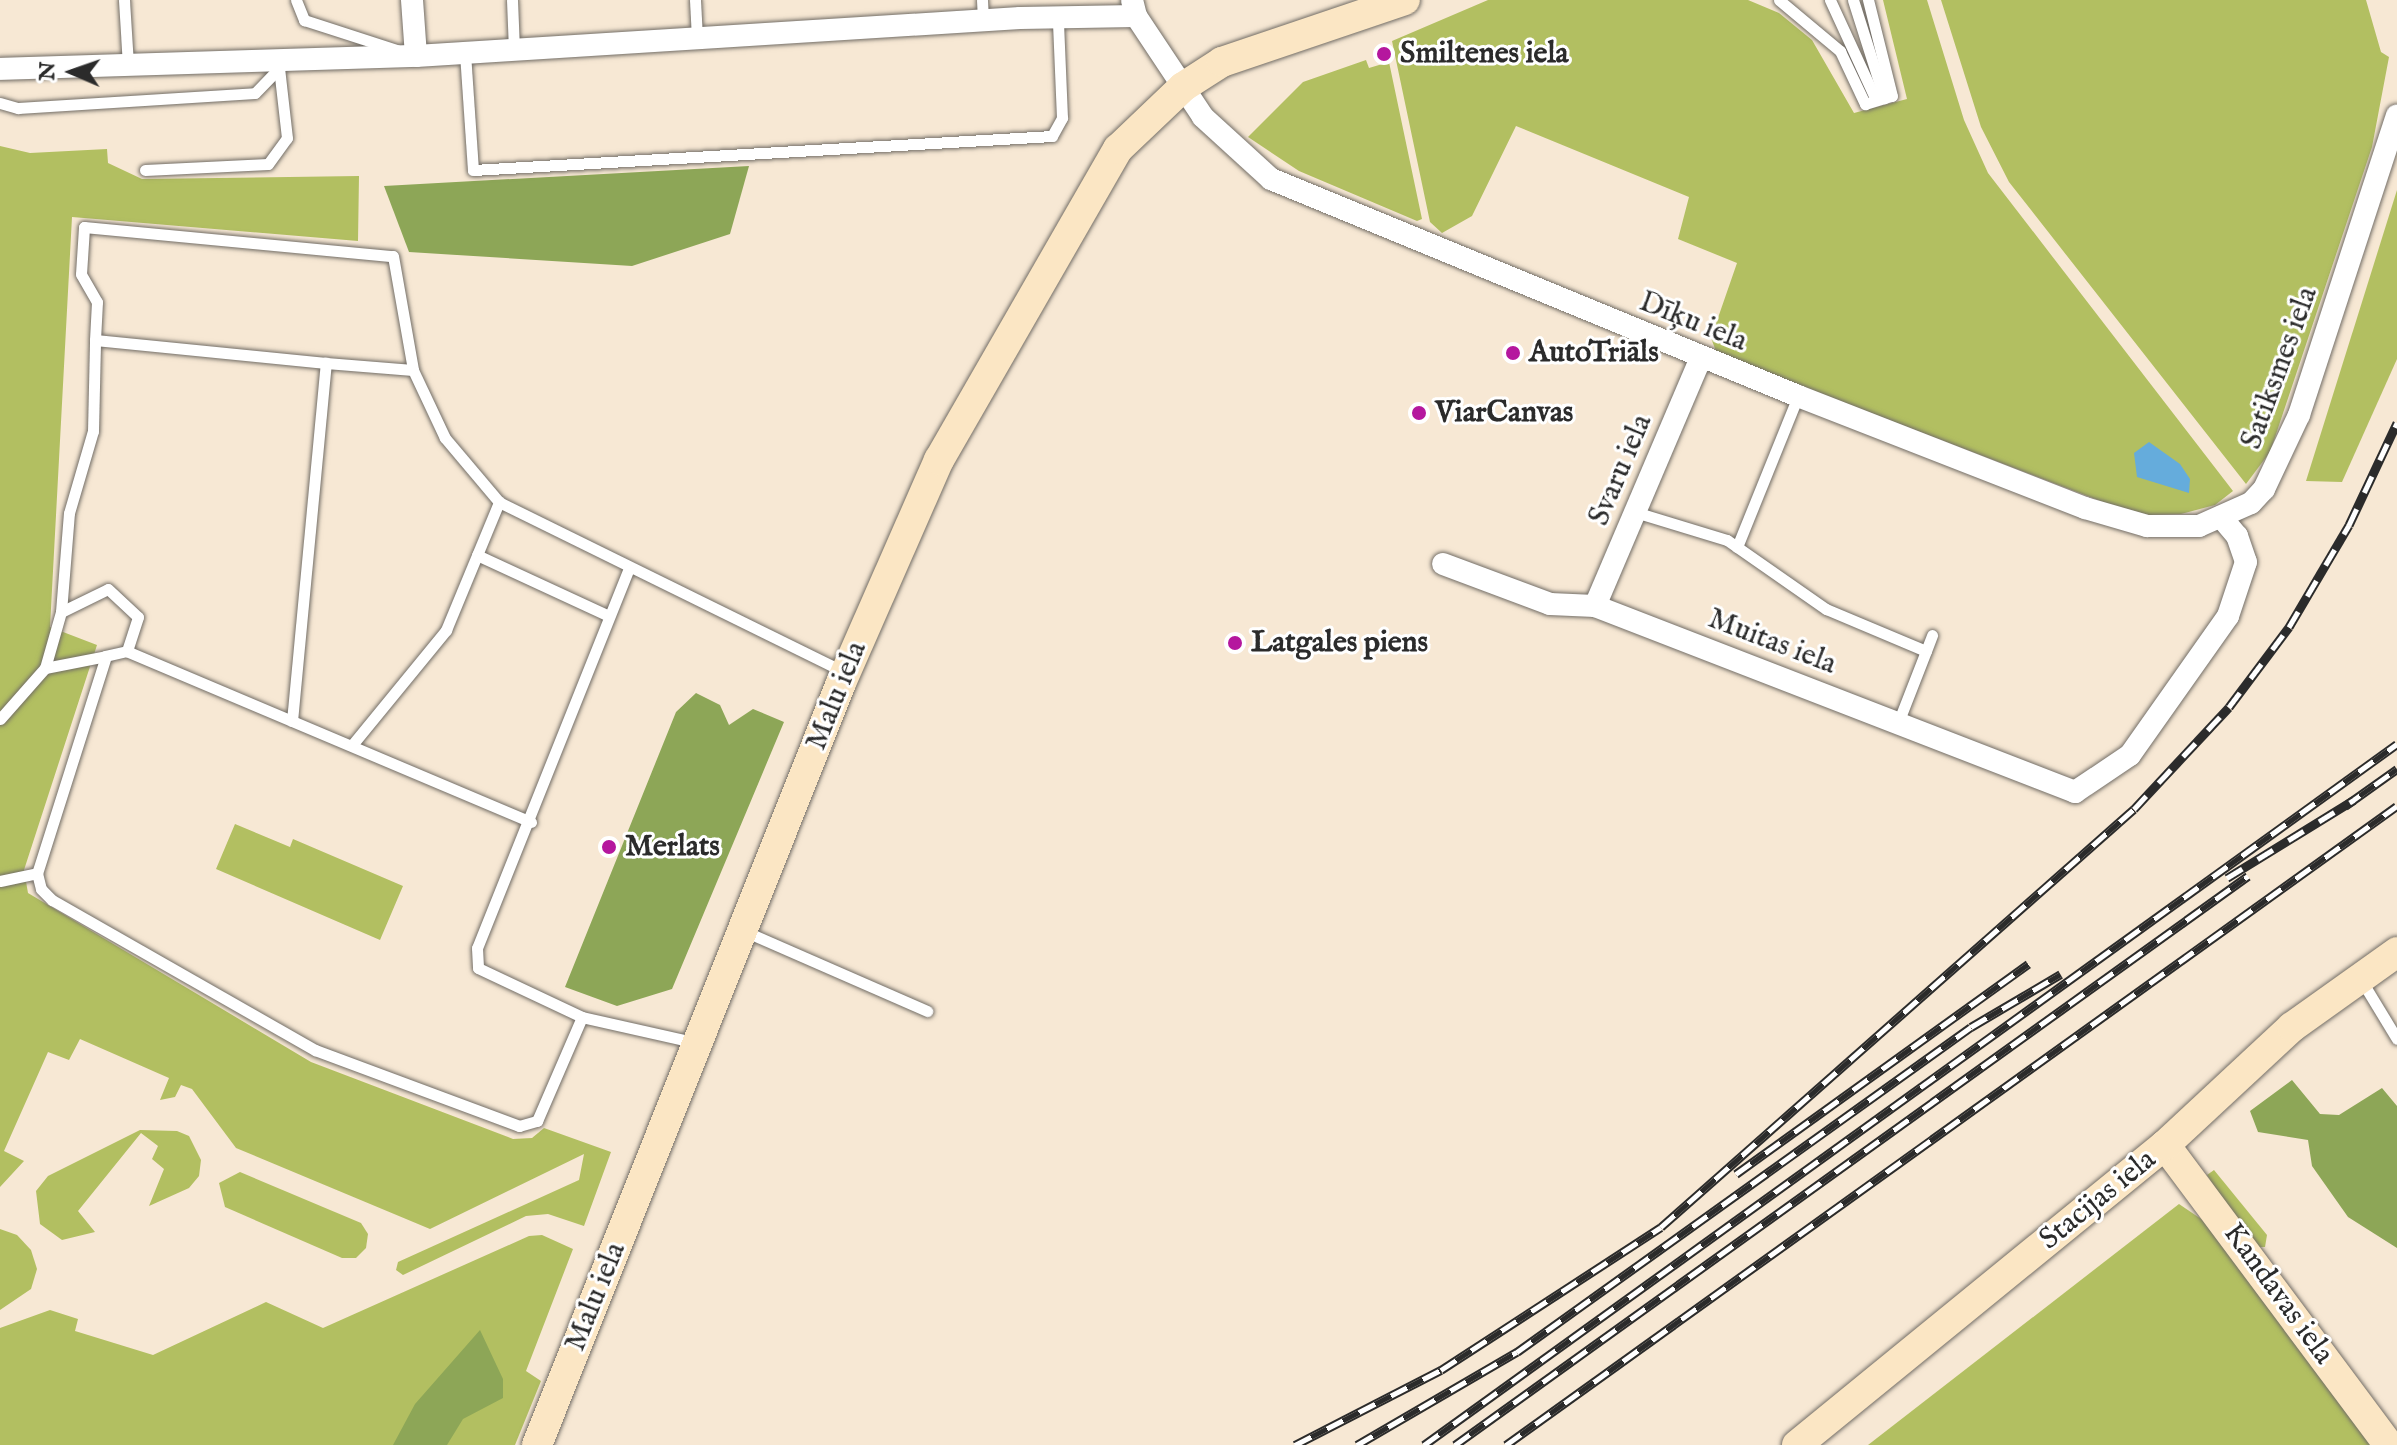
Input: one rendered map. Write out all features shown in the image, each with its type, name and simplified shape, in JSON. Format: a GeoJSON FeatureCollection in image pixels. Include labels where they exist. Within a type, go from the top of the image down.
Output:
{"type":"FeatureCollection","features":[{"type":"Feature","properties":{"kind":"street"},"geometry":{"type":"LineString","coordinates":[[412,0],[416,56]]}},
{"type":"Feature","properties":{"kind":"street"},"geometry":{"type":"LineString","coordinates":[[0,69],[283,64],[697,38],[982,10],[1058,21],[1134,8],[1183,87],[1222,62],[1405,0]]}},
{"type":"Feature","properties":{"kind":"street","name":"Dīķu iela"},"geometry":{"type":"LineString","coordinates":[[1183,87],[1232,147],[1271,179],[1701,358],[2116,518],[2178,528],[2221,517]]}},
{"type":"Feature","properties":{"kind":"street","name":"Malu iela"},"geometry":{"type":"LineString","coordinates":[[537,1445],[846,673],[939,460],[1118,149],[1183,87]]}},
{"type":"Feature","properties":{"kind":"street","name":"Satiksmes iela"},"geometry":{"type":"LineString","coordinates":[[2221,517],[2251,503],[2281,460],[2397,116]]}},
{"type":"Feature","properties":{"kind":"street","name":"Svaru iela"},"geometry":{"type":"LineString","coordinates":[[1595,606],[1701,358]]}},
{"type":"Feature","properties":{"kind":"street","name":"Muitas iela"},"geometry":{"type":"LineString","coordinates":[[1443,564],[1550,604],[1595,606],[2075,792],[2130,755],[2228,616],[2246,562],[2237,536],[2221,517]]}},
{"type":"Feature","properties":{"kind":"street","name":"Stacijas iela"},"geometry":{"type":"LineString","coordinates":[[1797,1445],[2165,1145],[2263,1052],[2359,977],[2397,952]]}},
{"type":"Feature","properties":{"kind":"street","name":"Kandavas iela"},"geometry":{"type":"LineString","coordinates":[[2165,1145],[2389,1445]]}},
{"type":"Feature","properties":{"kind":"lane"},"geometry":{"type":"LineString","coordinates":[[124,0],[128,65]]}},
{"type":"Feature","properties":{"kind":"lane"},"geometry":{"type":"LineString","coordinates":[[296,0],[304,20],[416,56]]}},
{"type":"Feature","properties":{"kind":"lane"},"geometry":{"type":"LineString","coordinates":[[512,0],[514,50]]}},
{"type":"Feature","properties":{"kind":"lane"},"geometry":{"type":"LineString","coordinates":[[695,0],[697,38]]}},
{"type":"Feature","properties":{"kind":"lane"},"geometry":{"type":"LineString","coordinates":[[1779,0],[1840,51],[1865,104],[1892,96],[1868,0]]}},
{"type":"Feature","properties":{"kind":"lane"},"geometry":{"type":"LineString","coordinates":[[1830,0],[1880,99]]}},
{"type":"Feature","properties":{"kind":"lane"},"geometry":{"type":"LineString","coordinates":[[1853,0],[1880,99]]}},
{"type":"Feature","properties":{"kind":"lane"},"geometry":{"type":"LineString","coordinates":[[465,53],[473,170],[1052,136],[1062,118],[1058,21]]}},
{"type":"Feature","properties":{"kind":"lane"},"geometry":{"type":"LineString","coordinates":[[0,103],[18,108],[255,93],[283,64]]}},
{"type":"Feature","properties":{"kind":"lane"},"geometry":{"type":"LineString","coordinates":[[145,170],[268,164],[287,138],[283,64]]}},
{"type":"Feature","properties":{"kind":"lane"},"geometry":{"type":"LineString","coordinates":[[0,719],[45,668],[61,612],[69,513],[93,431],[97,302],[81,274],[84,227],[393,256],[413,370],[445,438],[499,502],[846,673]]}},
{"type":"Feature","properties":{"kind":"lane"},"geometry":{"type":"LineString","coordinates":[[95,340],[413,370]]}},
{"type":"Feature","properties":{"kind":"lane"},"geometry":{"type":"LineString","coordinates":[[292,721],[326,363]]}},
{"type":"Feature","properties":{"kind":"lane"},"geometry":{"type":"LineString","coordinates":[[1737,547],[1798,396]]}},
{"type":"Feature","properties":{"kind":"lane"},"geometry":{"type":"LineString","coordinates":[[352,745],[446,630],[499,502]]}},
{"type":"Feature","properties":{"kind":"lane"},"geometry":{"type":"LineString","coordinates":[[1635,512],[1737,547],[1826,609],[1926,651]]}},
{"type":"Feature","properties":{"kind":"lane"},"geometry":{"type":"LineString","coordinates":[[477,555],[607,615]]}},
{"type":"Feature","properties":{"kind":"lane"},"geometry":{"type":"LineString","coordinates":[[629,568],[607,615],[604,637],[531,822],[477,948],[478,968],[582,1017],[699,1044]]}},
{"type":"Feature","properties":{"kind":"lane"},"geometry":{"type":"LineString","coordinates":[[61,612],[108,589],[138,617],[127,651]]}},
{"type":"Feature","properties":{"kind":"lane"},"geometry":{"type":"LineString","coordinates":[[1898,723],[1932,635]]}},
{"type":"Feature","properties":{"kind":"lane"},"geometry":{"type":"LineString","coordinates":[[45,668],[127,651],[531,822]]}},
{"type":"Feature","properties":{"kind":"lane"},"geometry":{"type":"LineString","coordinates":[[106,656],[37,873],[41,889],[52,900],[315,1050],[519,1126],[537,1121],[582,1017]]}},
{"type":"Feature","properties":{"kind":"lane"},"geometry":{"type":"LineString","coordinates":[[0,881],[37,873]]}},
{"type":"Feature","properties":{"kind":"lane"},"geometry":{"type":"LineString","coordinates":[[743,931],[927,1011]]}},
{"type":"Feature","properties":{"kind":"lane"},"geometry":{"type":"LineString","coordinates":[[2359,977],[2397,1039]]}},
{"type":"Feature","properties":{"kind":"green space"},"geometry":{"type":"Polygon","coordinates":[[[1488,0],[1748,0],[1779,13],[1812,40],[1854,113],[1907,99],[1883,0],[1927,0],[1964,120],[1988,173],[2233,491],[2215,505],[2181,514],[2149,515],[2111,505],[1717,354],[1711,338],[1737,263],[1678,239],[1689,197],[1516,126],[1472,216],[1442,233],[1430,222],[1392,41],[1488,0]]]}},
{"type":"Feature","properties":{"kind":"green space"},"geometry":{"type":"Polygon","coordinates":[[[1941,0],[2366,0],[2381,52],[2389,57],[2372,147],[2270,452],[2246,484],[2009,182],[1981,127],[1941,0]]]}},
{"type":"Feature","properties":{"kind":"green space"},"geometry":{"type":"Polygon","coordinates":[[[1366,60],[1369,68],[1389,62],[1422,219],[1417,221],[1299,171],[1248,137],[1303,82],[1366,60]]]}},
{"type":"Feature","properties":{"kind":"green space"},"geometry":{"type":"Polygon","coordinates":[[[0,146],[30,153],[107,149],[108,163],[142,179],[359,176],[358,241],[72,217],[50,627],[97,645],[24,870],[28,893],[311,1062],[513,1139],[532,1138],[544,1128],[611,1152],[584,1226],[548,1214],[526,1216],[403,1275],[396,1270],[398,1262],[579,1180],[584,1154],[430,1229],[236,1148],[192,1089],[181,1085],[175,1097],[160,1100],[169,1078],[80,1039],[69,1060],[48,1052],[4,1151],[24,1161],[0,1187],[0,146]]]}},
{"type":"Feature","properties":{"kind":"green space"},"geometry":{"type":"Polygon","coordinates":[[[749,166],[730,234],[632,266],[409,252],[384,186],[749,166]]]}},
{"type":"Feature","properties":{"kind":"green space"},"geometry":{"type":"Polygon","coordinates":[[[2397,190],[2397,359],[2342,482],[2306,481],[2397,190]]]}},
{"type":"Feature","properties":{"kind":"green space"},"geometry":{"type":"Polygon","coordinates":[[[696,693],[720,705],[729,725],[753,709],[784,722],[672,989],[617,1006],[565,987],[676,712],[696,693]]]}},
{"type":"Feature","properties":{"kind":"green space"},"geometry":{"type":"Polygon","coordinates":[[[235,824],[290,847],[293,839],[403,886],[380,940],[216,869],[235,824]]]}},
{"type":"Feature","properties":{"kind":"green space"},"geometry":{"type":"Polygon","coordinates":[[[2292,1080],[2320,1114],[2339,1115],[2382,1088],[2397,1106],[2397,1248],[2348,1217],[2312,1166],[2308,1140],[2258,1132],[2250,1111],[2292,1080]]]}},
{"type":"Feature","properties":{"kind":"green space"},"geometry":{"type":"Polygon","coordinates":[[[140,1130],[177,1131],[189,1136],[201,1160],[199,1176],[189,1188],[149,1206],[164,1169],[152,1159],[158,1146],[141,1133],[78,1211],[95,1232],[62,1240],[40,1224],[36,1191],[48,1176],[140,1130]]]}},
{"type":"Feature","properties":{"kind":"green space"},"geometry":{"type":"Polygon","coordinates":[[[2214,1170],[2267,1235],[2265,1247],[2254,1247],[2207,1175],[2214,1170]]]}},
{"type":"Feature","properties":{"kind":"green space"},"geometry":{"type":"Polygon","coordinates":[[[240,1172],[361,1223],[368,1234],[366,1248],[356,1258],[342,1258],[225,1207],[219,1183],[240,1172]]]}},
{"type":"Feature","properties":{"kind":"green space"},"geometry":{"type":"Polygon","coordinates":[[[2179,1204],[2210,1225],[2376,1445],[1868,1445],[2179,1204]]]}},
{"type":"Feature","properties":{"kind":"green space"},"geometry":{"type":"Polygon","coordinates":[[[0,1229],[17,1235],[31,1250],[37,1269],[31,1289],[0,1310],[0,1229]]]}},
{"type":"Feature","properties":{"kind":"green space"},"geometry":{"type":"Polygon","coordinates":[[[542,1235],[573,1249],[526,1371],[541,1381],[515,1445],[0,1445],[0,1328],[50,1310],[78,1319],[75,1331],[153,1355],[266,1302],[323,1328],[529,1236],[542,1235]]]}},
{"type":"Feature","properties":{"kind":"green space"},"geometry":{"type":"Polygon","coordinates":[[[480,1330],[503,1379],[503,1398],[463,1419],[447,1445],[393,1445],[415,1404],[480,1330]]]}},
{"type":"Feature","properties":{"kind":"water"},"geometry":{"type":"Polygon","coordinates":[[[2149,442],[2180,464],[2190,479],[2189,493],[2137,477],[2134,453],[2149,442]]]}},
{"type":"Feature","properties":{"kind":"railway"},"geometry":{"type":"LineString","coordinates":[[1295,1445],[1441,1370],[1661,1227],[2134,809],[2229,707],[2289,627],[2349,525],[2397,423]]}},
{"type":"Feature","properties":{"kind":"railway"},"geometry":{"type":"LineString","coordinates":[[1424,1445],[2397,744]]}},
{"type":"Feature","properties":{"kind":"railway"},"geometry":{"type":"LineString","coordinates":[[2345,806],[2397,769]]}},
{"type":"Feature","properties":{"kind":"railway"},"geometry":{"type":"LineString","coordinates":[[2227,878],[2354,800]]}},
{"type":"Feature","properties":{"kind":"railway"},"geometry":{"type":"LineString","coordinates":[[1506,1445],[2397,806]]}},
{"type":"Feature","properties":{"kind":"railway"},"geometry":{"type":"LineString","coordinates":[[1455,1445],[2248,876]]}},
{"type":"Feature","properties":{"kind":"railway"},"geometry":{"type":"LineString","coordinates":[[1736,1174],[2028,964]]}},
{"type":"Feature","properties":{"kind":"railway"},"geometry":{"type":"LineString","coordinates":[[1357,1445],[1517,1352],[1971,1027],[2061,974]]}},
{"type":"Feature","properties":{"kind":"place","name":"Smiltenes iela"},"geometry":{"type":"Point","coordinates":[1384,54]}},
{"type":"Feature","properties":{"kind":"place","name":"AutoTriāls"},"geometry":{"type":"Point","coordinates":[1513,353]}},
{"type":"Feature","properties":{"kind":"place","name":"ViarCanvas"},"geometry":{"type":"Point","coordinates":[1419,413]}},
{"type":"Feature","properties":{"kind":"place","name":"Latgales piens"},"geometry":{"type":"Point","coordinates":[1235,643]}},
{"type":"Feature","properties":{"kind":"place","name":"Merlats"},"geometry":{"type":"Point","coordinates":[609,847]}}]}
